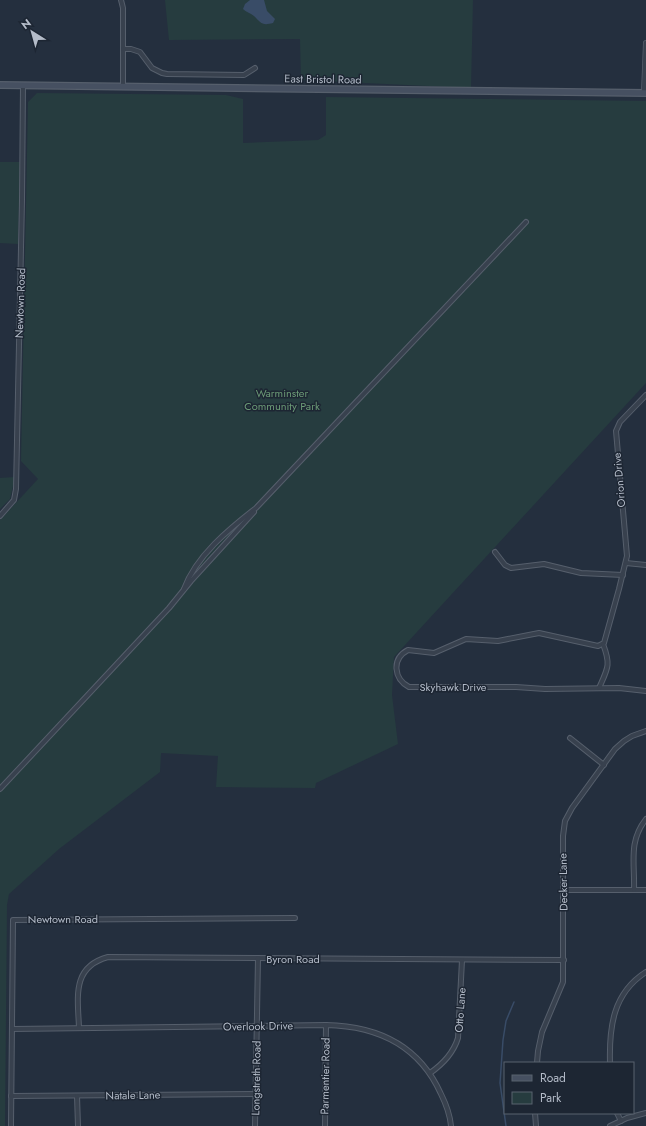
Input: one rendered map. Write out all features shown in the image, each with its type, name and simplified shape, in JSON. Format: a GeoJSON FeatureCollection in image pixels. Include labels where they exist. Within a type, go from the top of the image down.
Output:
{"type":"FeatureCollection","features":[{"type":"Feature","properties":{"kind":"main road","name":"East Bristol Road"},"geometry":{"type":"LineString","coordinates":[[0,85],[645,93]]}},
{"type":"Feature","properties":{"kind":"street"},"geometry":{"type":"LineString","coordinates":[[121,0],[123,8],[123,86]]}},
{"type":"Feature","properties":{"kind":"street"},"geometry":{"type":"LineString","coordinates":[[645,93],[646,43]]}},
{"type":"Feature","properties":{"kind":"street"},"geometry":{"type":"LineString","coordinates":[[123,49],[130,49],[140,52],[155,70],[167,74],[244,75],[255,68]]}},
{"type":"Feature","properties":{"kind":"street","name":"Newtown Road"},"geometry":{"type":"LineString","coordinates":[[0,516],[14,500],[16,489],[22,214],[23,85]]}},
{"type":"Feature","properties":{"kind":"street"},"geometry":{"type":"LineString","coordinates":[[184,589],[196,564],[234,525],[256,508],[526,222]]}},
{"type":"Feature","properties":{"kind":"street","name":"Orion Drive"},"geometry":{"type":"LineString","coordinates":[[623,575],[627,556],[616,431],[620,422],[646,395]]}},
{"type":"Feature","properties":{"kind":"street"},"geometry":{"type":"LineString","coordinates":[[0,789],[169,608],[184,589],[253,514],[256,508]]}},
{"type":"Feature","properties":{"kind":"street"},"geometry":{"type":"LineString","coordinates":[[495,552],[505,565],[511,568],[544,564],[581,573],[623,575],[605,641],[602,644],[608,663],[599,688]]}},
{"type":"Feature","properties":{"kind":"street"},"geometry":{"type":"LineString","coordinates":[[626,563],[646,565]]}},
{"type":"Feature","properties":{"kind":"street","name":"Skyhawk Drive"},"geometry":{"type":"LineString","coordinates":[[602,644],[591,645],[538,632],[498,640],[466,639],[437,652],[408,650],[399,659],[396,668],[397,676],[400,681],[409,687],[516,687],[545,690],[608,688],[646,690]]}},
{"type":"Feature","properties":{"kind":"street","name":"Decker Lane"},"geometry":{"type":"LineString","coordinates":[[537,1062],[542,1032],[562,988],[564,974],[563,836],[565,821],[572,808],[615,750],[624,741],[646,730]]}},
{"type":"Feature","properties":{"kind":"street"},"geometry":{"type":"LineString","coordinates":[[570,738],[604,765]]}},
{"type":"Feature","properties":{"kind":"street"},"geometry":{"type":"LineString","coordinates":[[634,890],[634,842],[639,829],[646,819]]}},
{"type":"Feature","properties":{"kind":"street"},"geometry":{"type":"LineString","coordinates":[[563,890],[646,890]]}},
{"type":"Feature","properties":{"kind":"street","name":"Newtown Road"},"geometry":{"type":"LineString","coordinates":[[11,1126],[13,920],[295,918]]}},
{"type":"Feature","properties":{"kind":"street","name":"Byron Road"},"geometry":{"type":"LineString","coordinates":[[79,1028],[78,993],[80,980],[89,967],[99,960],[108,957],[564,960]]}},
{"type":"Feature","properties":{"kind":"street","name":"Longstreth Road"},"geometry":{"type":"LineString","coordinates":[[255,1126],[258,958]]}},
{"type":"Feature","properties":{"kind":"street","name":"Otto Lane"},"geometry":{"type":"LineString","coordinates":[[430,1073],[450,1055],[458,1038],[462,960]]}},
{"type":"Feature","properties":{"kind":"street"},"geometry":{"type":"LineString","coordinates":[[610,1062],[609,1038],[613,1015],[628,988],[646,972]]}},
{"type":"Feature","properties":{"kind":"street","name":"Overlook Drive"},"geometry":{"type":"LineString","coordinates":[[12,1029],[326,1025],[355,1027],[382,1035],[407,1049],[430,1073],[437,1085],[445,1102],[451,1126]]}},
{"type":"Feature","properties":{"kind":"street","name":"Parmentier Road"},"geometry":{"type":"LineString","coordinates":[[326,1025],[326,1126]]}},
{"type":"Feature","properties":{"kind":"street","name":"Natale Lane"},"geometry":{"type":"LineString","coordinates":[[11,1096],[256,1094]]}},
{"type":"Feature","properties":{"kind":"street"},"geometry":{"type":"LineString","coordinates":[[77,1096],[78,1126]]}},
{"type":"Feature","properties":{"kind":"street"},"geometry":{"type":"LineString","coordinates":[[610,1126],[638,1114],[646,1113]]}},
{"type":"Feature","properties":{"kind":"street"},"geometry":{"type":"LineString","coordinates":[[535,1114],[536,1126]]}},
{"type":"Feature","properties":{"kind":"street"},"geometry":{"type":"LineString","coordinates":[[618,1114],[621,1121]]}},
{"type":"Feature","properties":{"kind":"green space"},"geometry":{"type":"Polygon","coordinates":[[[165,0],[473,0],[471,88],[301,80],[300,39],[169,40],[165,0]]]}},
{"type":"Feature","properties":{"kind":"green space","name":"Warminster Community Park"},"geometry":{"type":"Polygon","coordinates":[[[37,93],[226,95],[243,99],[243,143],[318,140],[326,135],[326,97],[646,101],[646,383],[394,657],[392,695],[398,744],[316,783],[315,788],[216,787],[218,756],[161,753],[160,772],[59,849],[9,894],[7,905],[5,1126],[0,1126],[0,520],[38,479],[21,461],[28,102],[37,93]]]}},
{"type":"Feature","properties":{"kind":"green space"},"geometry":{"type":"Polygon","coordinates":[[[0,162],[20,162],[18,244],[0,243],[0,162]]]}},
{"type":"Feature","properties":{"kind":"green space"},"geometry":{"type":"Polygon","coordinates":[[[15,477],[10,499],[0,509],[0,478],[15,477]]]}},
{"type":"Feature","properties":{"kind":"water"},"geometry":{"type":"Polygon","coordinates":[[[250,0],[264,0],[267,11],[275,19],[273,23],[262,23],[243,9],[245,4],[250,0]]]}},
{"type":"Feature","properties":{"kind":"waterway"},"geometry":{"type":"LineString","coordinates":[[504,1112],[500,1083],[503,1040],[506,1021],[514,1002]]}},
{"type":"Feature","properties":{"kind":"waterway"},"geometry":{"type":"LineString","coordinates":[[504,1114],[506,1126]]}}]}
